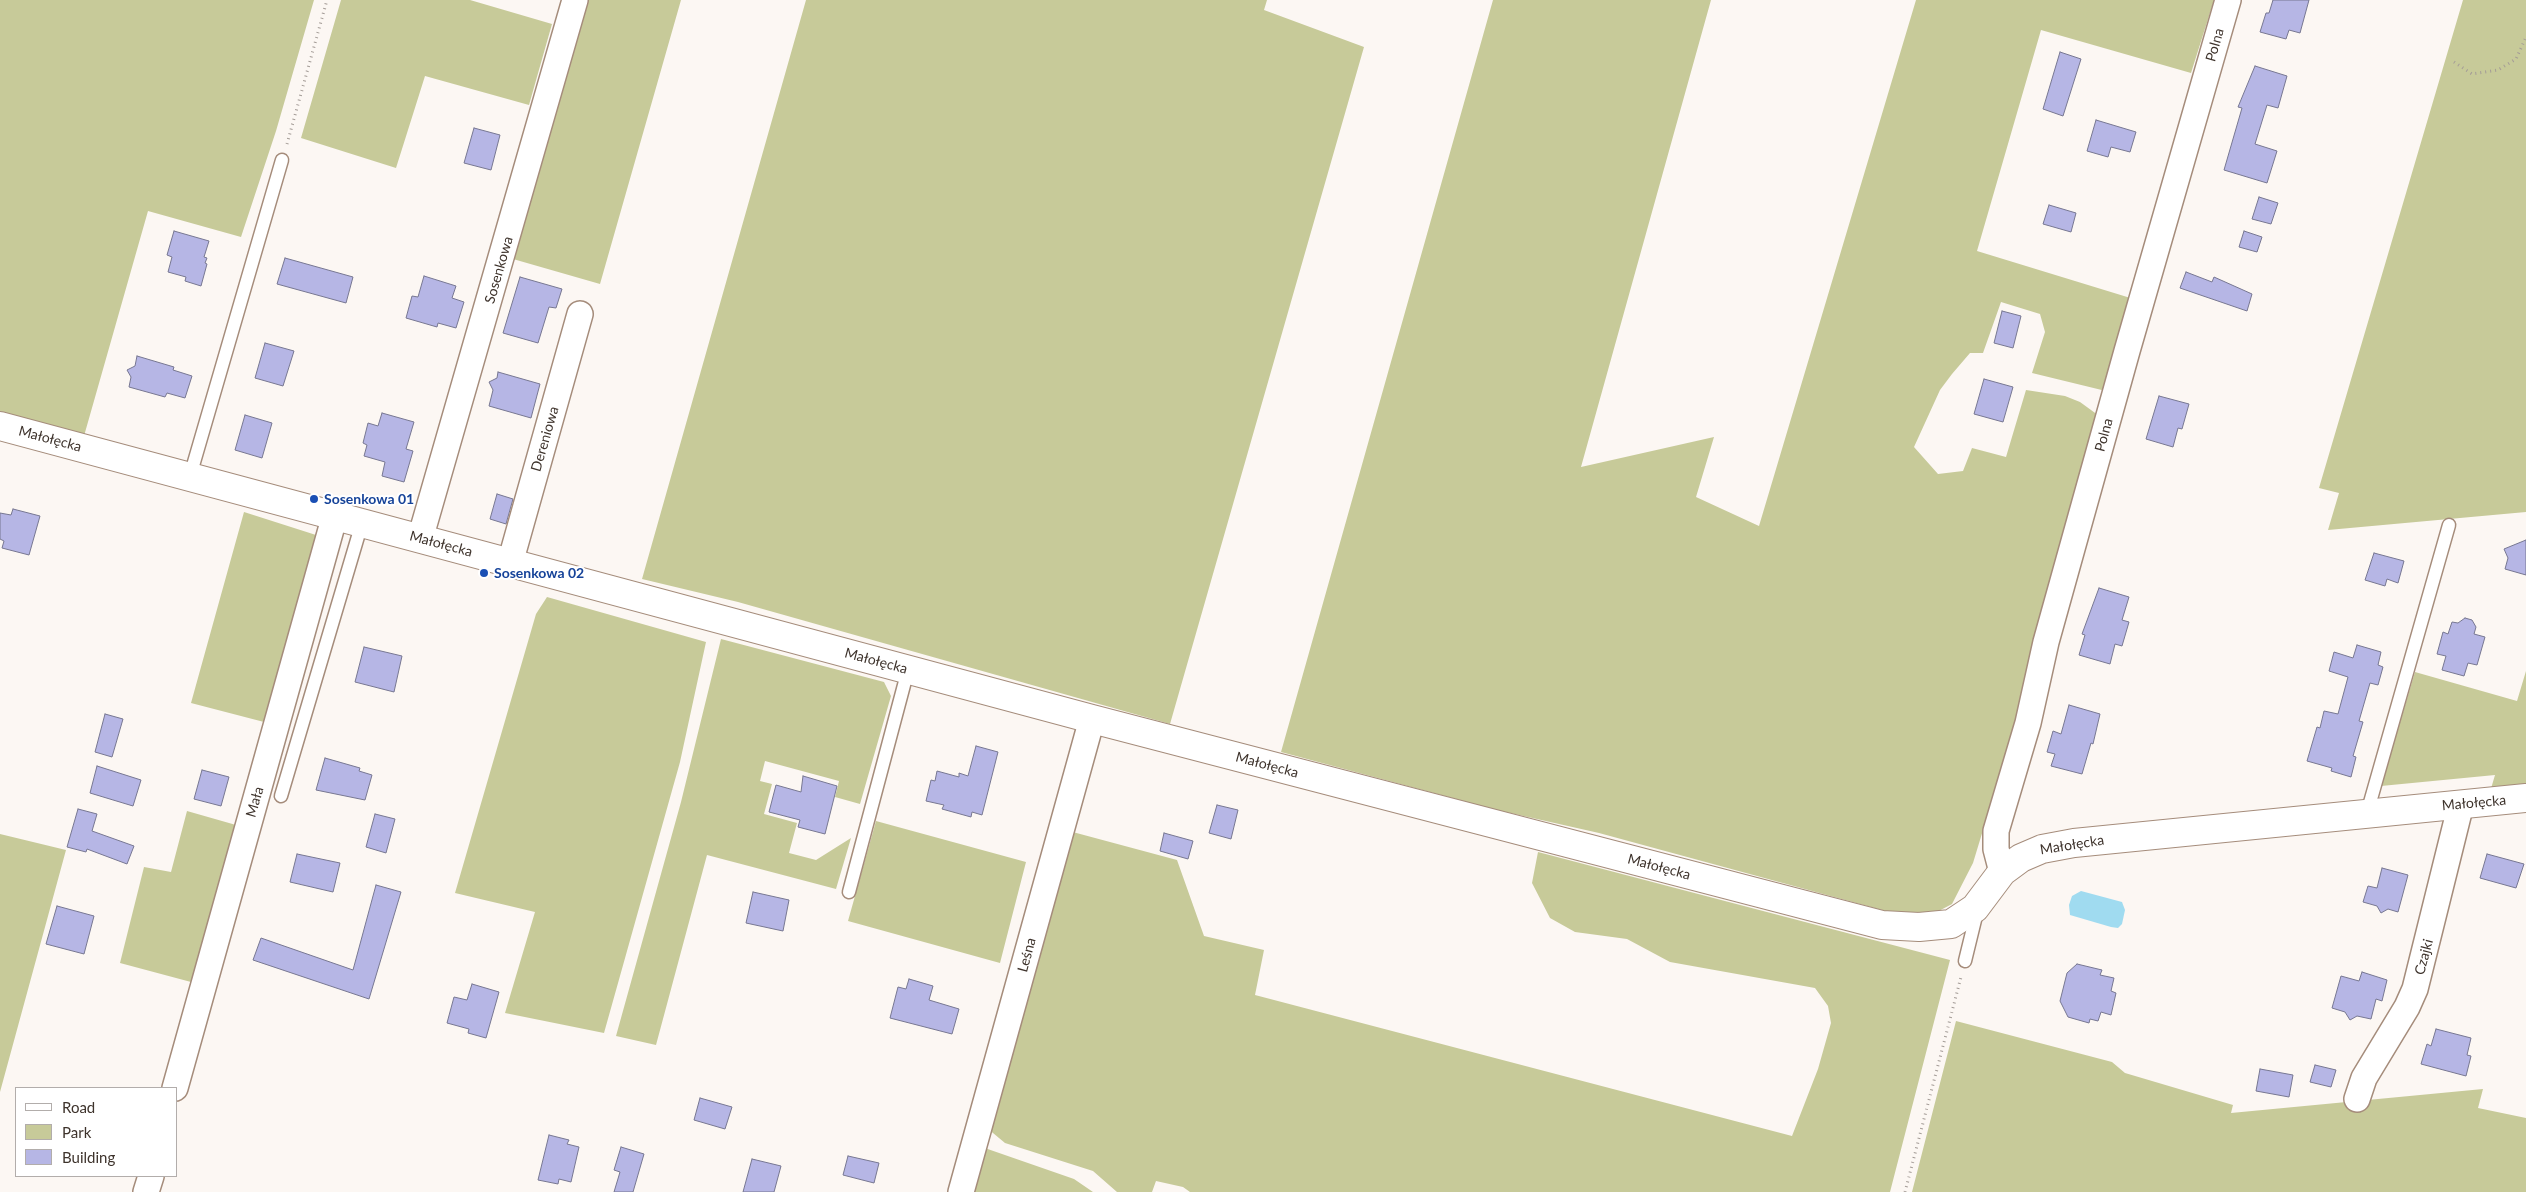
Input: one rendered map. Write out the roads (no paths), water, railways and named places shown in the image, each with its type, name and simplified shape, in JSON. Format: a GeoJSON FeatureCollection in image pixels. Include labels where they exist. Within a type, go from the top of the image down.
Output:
{"type":"FeatureCollection","features":[{"type":"Feature","properties":{"kind":"street","name":"Sosenkowa"},"geometry":{"type":"LineString","coordinates":[[420,539],[575,0]]}},
{"type":"Feature","properties":{"kind":"street","name":"Polna"},"geometry":{"type":"LineString","coordinates":[[2002,872],[1996,849],[1996,831],[2028,723],[2046,642],[2228,0]]}},
{"type":"Feature","properties":{"kind":"street","name":"Dereniowa"},"geometry":{"type":"LineString","coordinates":[[510,563],[580,314]]}},
{"type":"Feature","properties":{"kind":"street","name":"Małołęcka"},"geometry":{"type":"LineString","coordinates":[[0,426],[1092,719],[1882,925],[1938,927],[1951,924],[1975,908],[2002,872],[2032,851],[2074,843],[2526,798]]}},
{"type":"Feature","properties":{"kind":"street","name":"Mała"},"geometry":{"type":"LineString","coordinates":[[175,1087],[335,515]]}},
{"type":"Feature","properties":{"kind":"street","name":"Leśna"},"geometry":{"type":"LineString","coordinates":[[961,1192],[1092,719]]}},
{"type":"Feature","properties":{"kind":"street","name":"Czajki"},"geometry":{"type":"LineString","coordinates":[[2357,1098],[2364,1078],[2407,1007],[2415,988],[2461,804]]}},
{"type":"Feature","properties":{"kind":"street"},"geometry":{"type":"LineString","coordinates":[[146,1192],[151,1177]]}},
{"type":"Feature","properties":{"kind":"lane"},"geometry":{"type":"LineString","coordinates":[[190,476],[282,160]]}},
{"type":"Feature","properties":{"kind":"lane"},"geometry":{"type":"LineString","coordinates":[[281,796],[362,523]]}},
{"type":"Feature","properties":{"kind":"lane"},"geometry":{"type":"LineString","coordinates":[[2367,813],[2450,525]]}},
{"type":"Feature","properties":{"kind":"lane"},"geometry":{"type":"LineString","coordinates":[[849,892],[908,670]]}},
{"type":"Feature","properties":{"kind":"lane"},"geometry":{"type":"LineString","coordinates":[[1965,961],[1975,920],[1975,908]]}},
{"type":"Feature","properties":{"kind":"water"},"geometry":{"type":"Polygon","coordinates":[[[2081,891],[2122,902],[2125,910],[2122,924],[2118,928],[2111,927],[2070,915],[2069,905],[2072,896],[2081,891]]]}},
{"type":"Feature","properties":{"kind":"place","name":"Sosenkowa 01"},"geometry":{"type":"Point","coordinates":[314,499]}},
{"type":"Feature","properties":{"kind":"place","name":"Sosenkowa 02"},"geometry":{"type":"Point","coordinates":[484,573]}}]}
